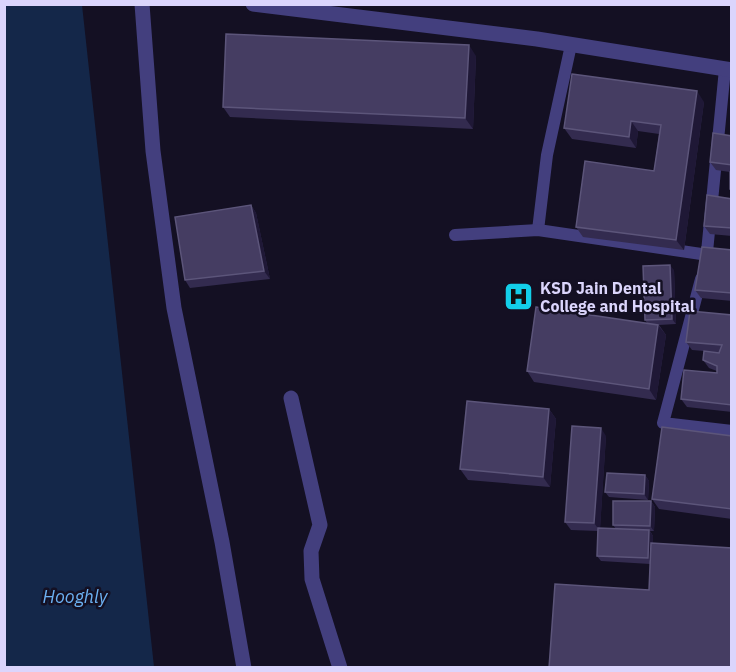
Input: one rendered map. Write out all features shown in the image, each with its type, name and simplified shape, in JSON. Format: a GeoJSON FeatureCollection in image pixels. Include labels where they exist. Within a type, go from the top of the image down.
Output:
{"type":"FeatureCollection","features":[{"type":"Feature","properties":{"kind":"street"},"geometry":{"type":"LineString","coordinates":[[142,4],[153,151],[174,308],[222,542],[244,668]]}},
{"type":"Feature","properties":{"kind":"street"},"geometry":{"type":"LineString","coordinates":[[254,4],[571,45],[728,69]]}},
{"type":"Feature","properties":{"kind":"street"},"geometry":{"type":"LineString","coordinates":[[291,398],[320,525],[311,552],[312,579],[340,668]]}},
{"type":"Feature","properties":{"kind":"lane"},"geometry":{"type":"LineString","coordinates":[[538,230],[547,155],[571,45]]}},
{"type":"Feature","properties":{"kind":"lane"},"geometry":{"type":"LineString","coordinates":[[728,69],[708,255],[663,423],[732,431]]}},
{"type":"Feature","properties":{"kind":"lane"},"geometry":{"type":"LineString","coordinates":[[455,235],[538,230],[708,255]]}},
{"type":"Feature","properties":{"kind":"water","name":"Hooghly"},"geometry":{"type":"Polygon","coordinates":[[[4,5],[82,5],[154,667],[5,667],[4,5]]]}},
{"type":"Feature","properties":{"kind":"building"},"geometry":{"type":"Polygon","coordinates":[[[226,34],[469,45],[465,118],[223,107],[226,34]]]}},
{"type":"Feature","properties":{"kind":"building"},"geometry":{"type":"Polygon","coordinates":[[[572,74],[697,91],[676,240],[576,227],[585,161],[654,171],[661,125],[631,121],[629,137],[564,128],[572,74]]]}},
{"type":"Feature","properties":{"kind":"building"},"geometry":{"type":"Polygon","coordinates":[[[713,133],[732,136],[732,165],[710,162],[713,133]]]}},
{"type":"Feature","properties":{"kind":"building"},"geometry":{"type":"Polygon","coordinates":[[[730,172],[732,172],[732,189],[730,189],[730,172]]]}},
{"type":"Feature","properties":{"kind":"building"},"geometry":{"type":"Polygon","coordinates":[[[707,195],[732,199],[732,228],[704,226],[707,195]]]}},
{"type":"Feature","properties":{"kind":"building"},"geometry":{"type":"Polygon","coordinates":[[[251,205],[264,271],[185,280],[175,217],[251,205]]]}},
{"type":"Feature","properties":{"kind":"building"},"geometry":{"type":"Polygon","coordinates":[[[702,247],[732,250],[732,293],[695,290],[702,247]]]}},
{"type":"Feature","properties":{"kind":"building"},"geometry":{"type":"Polygon","coordinates":[[[670,265],[672,319],[645,320],[643,266],[670,265]]]}},
{"type":"Feature","properties":{"kind":"building"},"geometry":{"type":"Polygon","coordinates":[[[536,307],[658,325],[649,389],[527,371],[536,307]]]}},
{"type":"Feature","properties":{"kind":"building"},"geometry":{"type":"Polygon","coordinates":[[[690,311],[732,315],[732,405],[681,399],[684,370],[717,373],[717,366],[703,360],[704,351],[719,353],[722,345],[686,342],[690,311]]]}},
{"type":"Feature","properties":{"kind":"building"},"geometry":{"type":"Polygon","coordinates":[[[467,401],[549,409],[543,477],[460,469],[467,401]]]}},
{"type":"Feature","properties":{"kind":"building"},"geometry":{"type":"Polygon","coordinates":[[[572,426],[601,428],[594,523],[565,522],[572,426]]]}},
{"type":"Feature","properties":{"kind":"building"},"geometry":{"type":"Polygon","coordinates":[[[662,427],[732,436],[732,509],[652,499],[662,427]]]}},
{"type":"Feature","properties":{"kind":"building"},"geometry":{"type":"Polygon","coordinates":[[[607,473],[645,475],[644,494],[605,492],[607,473]]]}},
{"type":"Feature","properties":{"kind":"building"},"geometry":{"type":"Polygon","coordinates":[[[613,501],[651,501],[650,526],[613,525],[613,501]]]}},
{"type":"Feature","properties":{"kind":"building"},"geometry":{"type":"Polygon","coordinates":[[[598,528],[649,530],[648,558],[597,556],[598,528]]]}},
{"type":"Feature","properties":{"kind":"building"},"geometry":{"type":"Polygon","coordinates":[[[651,543],[732,548],[732,668],[549,668],[555,584],[649,590],[651,543]]]}},
{"type":"Feature","properties":{"kind":"place","name":"KSD Jain Dental College and Hospital"},"geometry":{"type":"Point","coordinates":[519,297]}}]}
